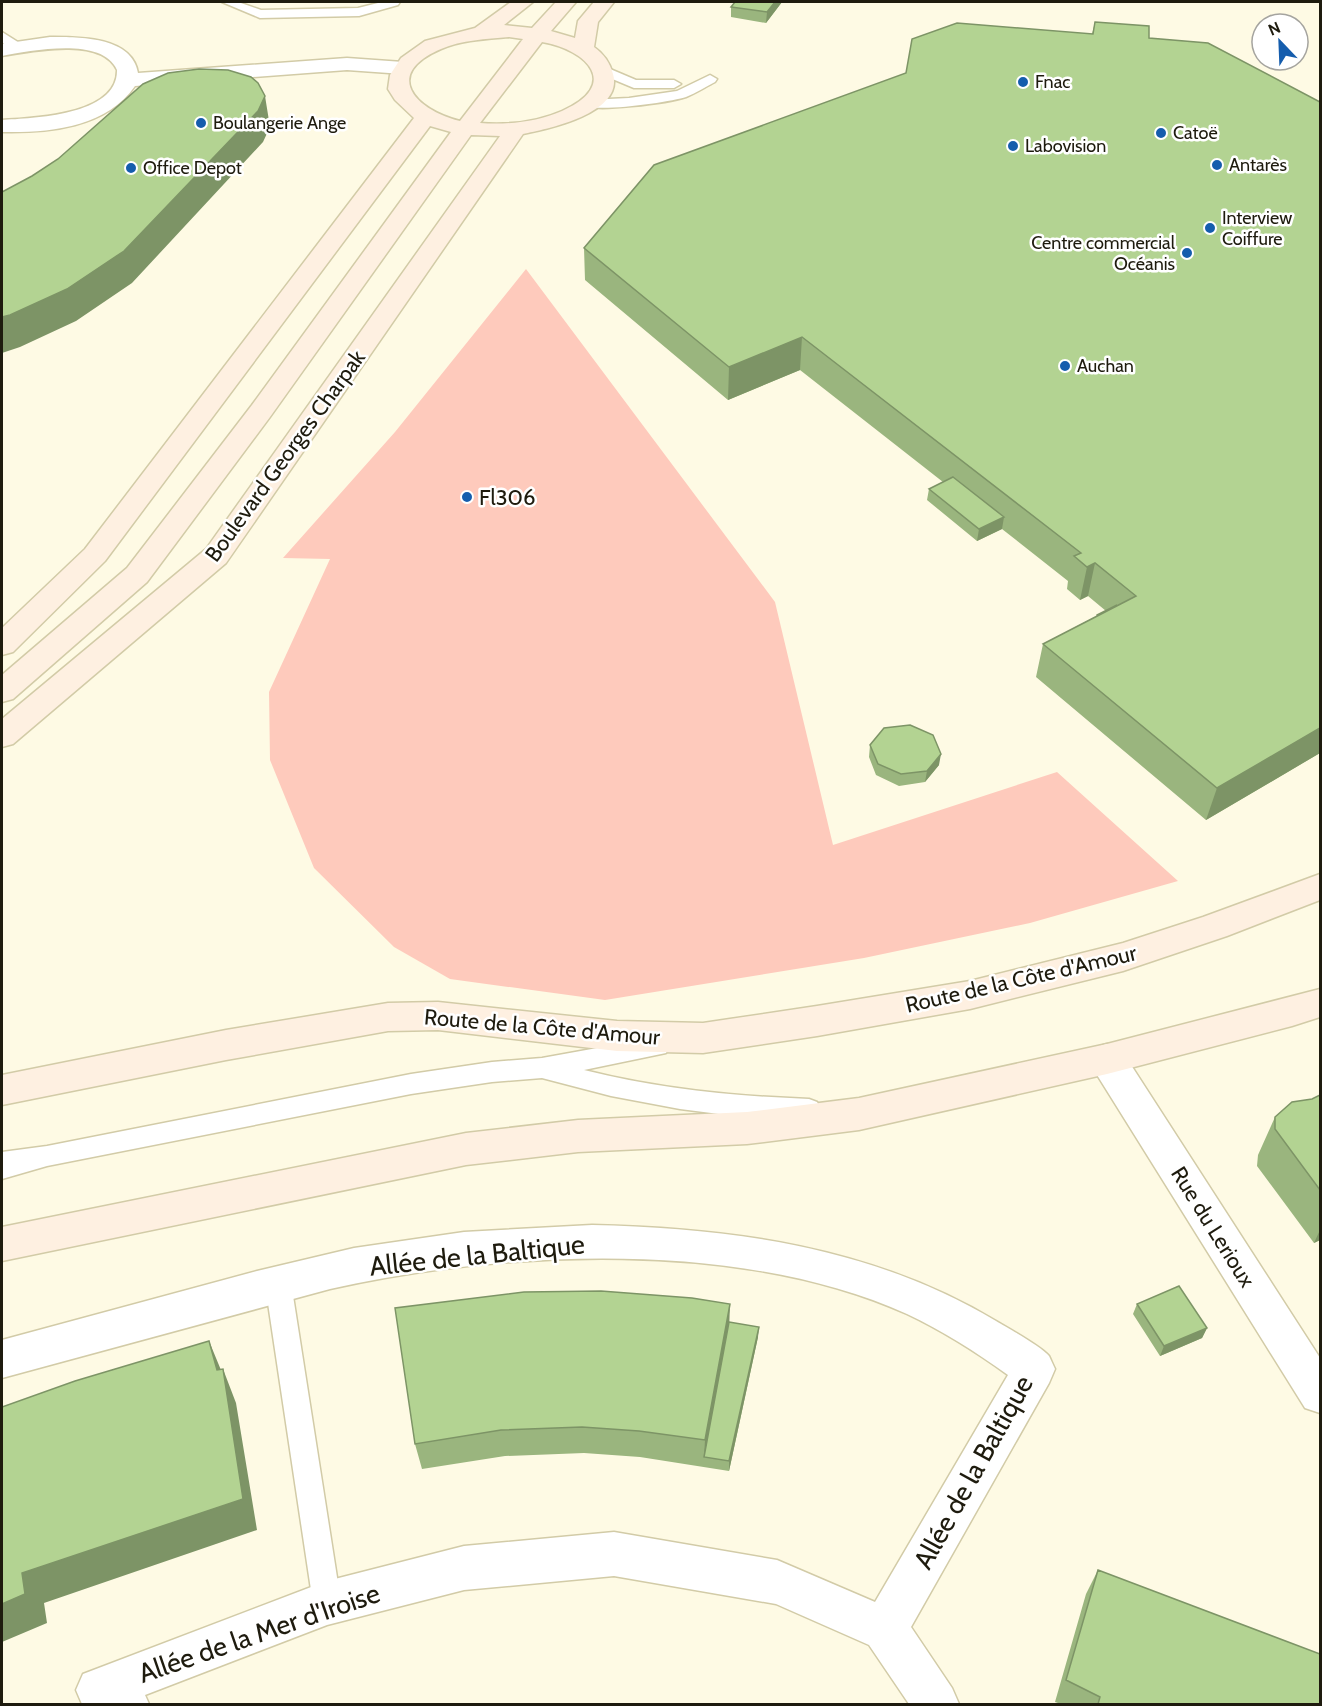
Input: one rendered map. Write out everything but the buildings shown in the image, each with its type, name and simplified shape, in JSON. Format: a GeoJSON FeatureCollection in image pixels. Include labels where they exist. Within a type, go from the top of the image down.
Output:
{"type":"FeatureCollection","features":[{"type":"Feature","properties":{"kind":"main road"},"geometry":{"type":"LineString","coordinates":[[481,33],[522,2]]}},
{"type":"Feature","properties":{"kind":"main road"},"geometry":{"type":"LineString","coordinates":[[2,691],[137,575],[261,411],[465,128],[537,34],[566,2]]}},
{"type":"Feature","properties":{"kind":"main road"},"geometry":{"type":"LineString","coordinates":[[584,49],[588,21],[604,2]]}},
{"type":"Feature","properties":{"kind":"main road"},"geometry":{"type":"LineString","coordinates":[[509,31],[537,34],[563,40],[584,49],[596,59],[603,70],[604,81],[599,93],[588,104],[569,116],[545,124],[516,129],[465,128],[426,117],[409,106],[400,94],[398,81],[403,68],[415,56],[433,45],[481,33],[509,31]]}},
{"type":"Feature","properties":{"kind":"main road"},"geometry":{"type":"LineString","coordinates":[[2,645],[95,555],[426,117]]}},
{"type":"Feature","properties":{"kind":"main road","name":"Boulevard Georges Charpak"},"geometry":{"type":"LineString","coordinates":[[2,736],[216,556],[516,129]]}},
{"type":"Feature","properties":{"kind":"main road","name":"Route de la Côte d'Amour"},"geometry":{"type":"LineString","coordinates":[[2,1090],[226,1045],[388,1017],[438,1016],[617,1036],[703,1038],[919,1004],[1033,980],[1123,957],[1215,927],[1320,887]]}},
{"type":"Feature","properties":{"kind":"main road"},"geometry":{"type":"LineString","coordinates":[[2,1244],[466,1149],[578,1136],[798,1124],[910,1104],[1107,1059],[1320,1003]]}},
{"type":"Feature","properties":{"kind":"street"},"geometry":{"type":"LineString","coordinates":[[2,126],[47,124],[82,116],[104,105],[120,93],[127,80],[127,68],[118,57],[102,49],[81,43],[6,44]]}},
{"type":"Feature","properties":{"kind":"street"},"geometry":{"type":"LineString","coordinates":[[127,80],[347,64],[403,68]]}},
{"type":"Feature","properties":{"kind":"street","name":"Rue du Lerioux"},"geometry":{"type":"LineString","coordinates":[[1107,1059],[1320,1394]]}},
{"type":"Feature","properties":{"kind":"street","name":"Allée de la Baltique"},"geometry":{"type":"LineString","coordinates":[[2,1359],[278,1284],[402,1257],[525,1244],[630,1242],[722,1249],[818,1267],[903,1294],[992,1338],[1034,1369],[885,1629]]}},
{"type":"Feature","properties":{"kind":"street","name":"Allée de la Mer d'Iroise"},"geometry":{"type":"LineString","coordinates":[[126,1704],[99,1690],[327,1603],[464,1568],[614,1554],[777,1582],[885,1629]]}},
{"type":"Feature","properties":{"kind":"street"},"geometry":{"type":"LineString","coordinates":[[885,1629],[936,1704]]}},
{"type":"Feature","properties":{"kind":"lane"},"geometry":{"type":"LineString","coordinates":[[228,2],[260,14],[359,12],[394,2]]}},
{"type":"Feature","properties":{"kind":"lane"},"geometry":{"type":"LineString","coordinates":[[588,104],[629,102],[681,94],[710,79],[668,85],[634,84],[603,70]]}},
{"type":"Feature","properties":{"kind":"lane"},"geometry":{"type":"LineString","coordinates":[[2,1162],[47,1156],[411,1084],[492,1072],[542,1068],[703,1038]]}},
{"type":"Feature","properties":{"kind":"lane"},"geometry":{"type":"LineString","coordinates":[[542,1068],[670,1098],[726,1105],[816,1109],[910,1104]]}},
{"type":"Feature","properties":{"kind":"lane"},"geometry":{"type":"LineString","coordinates":[[2,1169],[47,1156]]}},
{"type":"Feature","properties":{"kind":"lane"},"geometry":{"type":"LineString","coordinates":[[278,1284],[327,1603]]}},
{"type":"Feature","properties":{"kind":"shaded area"},"geometry":{"type":"Polygon","coordinates":[[[526,269],[775,602],[833,845],[1057,772],[1178,881],[1030,923],[864,958],[605,1000],[450,979],[394,947],[314,868],[270,760],[269,692],[330,559],[283,558],[395,432],[526,269]]]}},
{"type":"Feature","properties":{"kind":"place","name":"Fnac"},"geometry":{"type":"Point","coordinates":[1023,82]}},
{"type":"Feature","properties":{"kind":"place","name":"Boulangerie Ange"},"geometry":{"type":"Point","coordinates":[201,123]}},
{"type":"Feature","properties":{"kind":"place","name":"Catoë"},"geometry":{"type":"Point","coordinates":[1161,133]}},
{"type":"Feature","properties":{"kind":"place","name":"Labovision"},"geometry":{"type":"Point","coordinates":[1013,146]}},
{"type":"Feature","properties":{"kind":"place","name":"Antarès"},"geometry":{"type":"Point","coordinates":[1217,165]}},
{"type":"Feature","properties":{"kind":"place","name":"Office Depot"},"geometry":{"type":"Point","coordinates":[131,168]}},
{"type":"Feature","properties":{"kind":"place","name":"Interview Coiffure"},"geometry":{"type":"Point","coordinates":[1210,228]}},
{"type":"Feature","properties":{"kind":"place","name":"Centre commercial Océanis"},"geometry":{"type":"Point","coordinates":[1187,253]}},
{"type":"Feature","properties":{"kind":"place","name":"Auchan"},"geometry":{"type":"Point","coordinates":[1065,366]}},
{"type":"Feature","properties":{"kind":"place","name":"Fl306"},"geometry":{"type":"Point","coordinates":[467,497]}}]}
